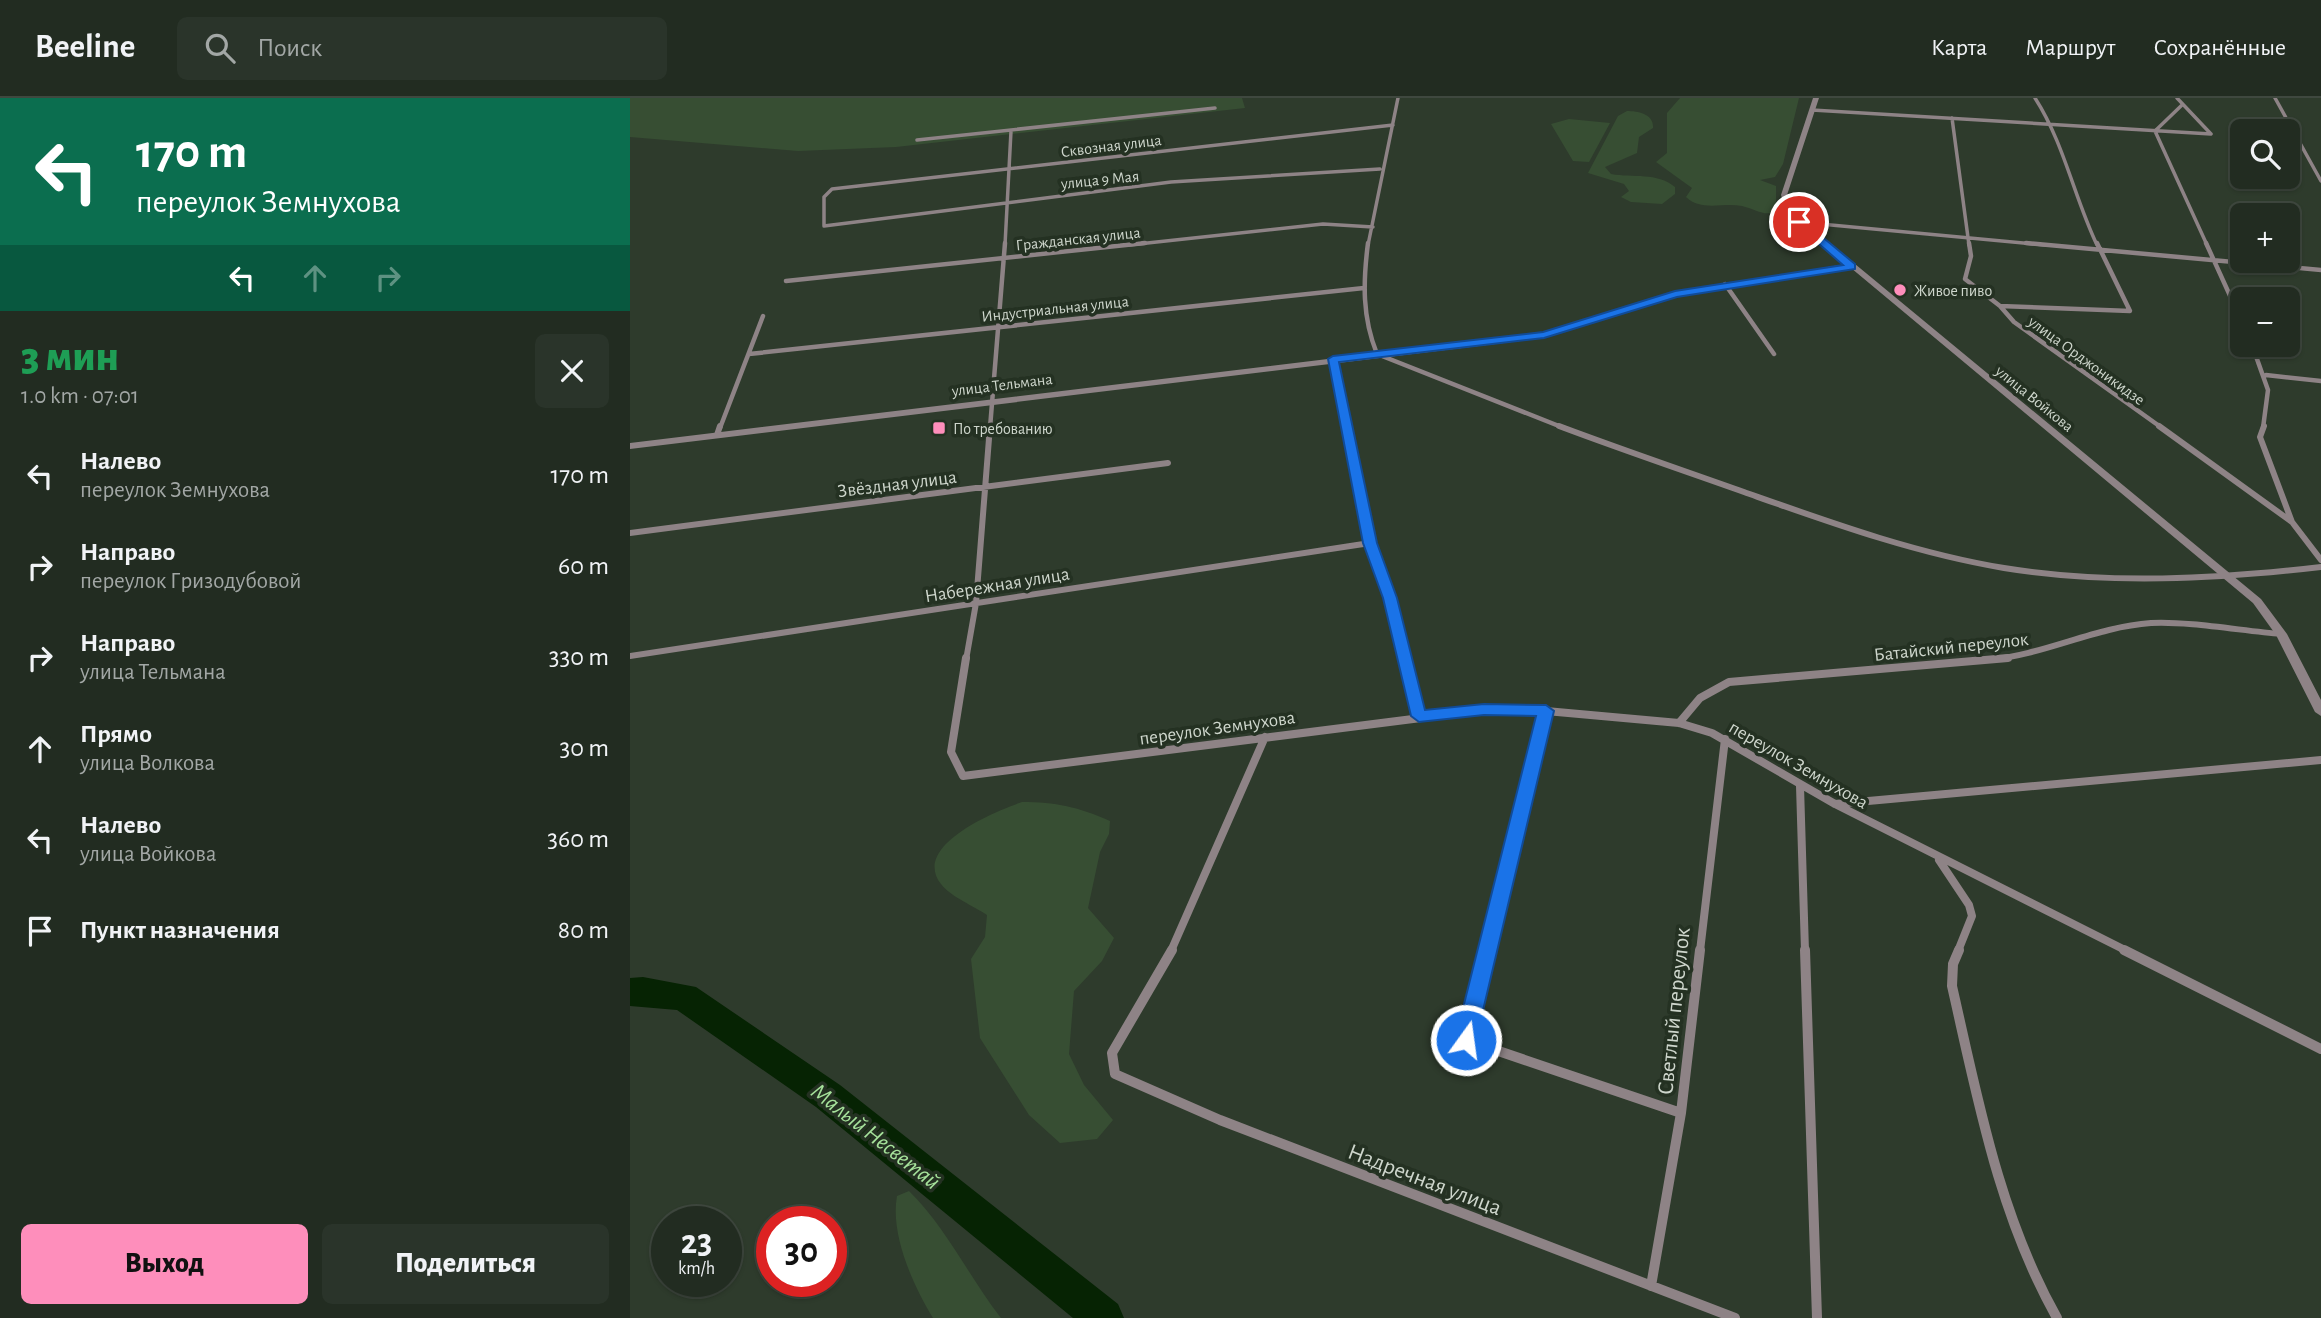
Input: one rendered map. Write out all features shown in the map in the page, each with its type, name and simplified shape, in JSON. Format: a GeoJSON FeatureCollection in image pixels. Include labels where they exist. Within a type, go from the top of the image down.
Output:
{"type":"FeatureCollection","features":[{"type":"Feature","properties":{"kind":"street"},"geometry":{"type":"LineString","coordinates":[[1398,98],[1380,169],[1364,288],[1363,314],[1368,338],[1377,354],[1524,413],[1810,515],[1933,551],[2041,573],[2120,578],[2231,578],[2321,567]]}},
{"type":"Feature","properties":{"kind":"street","name":"улица Войкова"},"geometry":{"type":"LineString","coordinates":[[1815,98],[1784,195],[1789,213],[1851,267],[2231,578],[2266,611],[2281,634],[2321,712]]}},
{"type":"Feature","properties":{"kind":"street"},"geometry":{"type":"LineString","coordinates":[[2000,306],[2130,311],[2077,202],[2052,124],[2035,98]]}},
{"type":"Feature","properties":{"kind":"street"},"geometry":{"type":"LineString","coordinates":[[1812,110],[2211,134],[2177,98]]}},
{"type":"Feature","properties":{"kind":"street"},"geometry":{"type":"LineString","coordinates":[[2275,98],[2321,181]]}},
{"type":"Feature","properties":{"kind":"street"},"geometry":{"type":"LineString","coordinates":[[2155,131],[2182,105]]}},
{"type":"Feature","properties":{"kind":"street"},"geometry":{"type":"LineString","coordinates":[[917,140],[1215,108]]}},
{"type":"Feature","properties":{"kind":"street","name":"улица Орджоникидзе"},"geometry":{"type":"LineString","coordinates":[[1952,118],[1966,236],[1971,256],[1965,279],[2000,306],[2014,322],[2292,522],[2321,560]]}},
{"type":"Feature","properties":{"kind":"street","name":"Сквозная улица"},"geometry":{"type":"LineString","coordinates":[[824,226],[824,197],[832,189],[1393,125]]}},
{"type":"Feature","properties":{"kind":"street"},"geometry":{"type":"LineString","coordinates":[[976,603],[1009,202],[1011,131]]}},
{"type":"Feature","properties":{"kind":"street"},"geometry":{"type":"LineString","coordinates":[[2155,131],[2230,296]]}},
{"type":"Feature","properties":{"kind":"street","name":"улица 9 Мая"},"geometry":{"type":"LineString","coordinates":[[824,226],[1297,170],[1380,169]]}},
{"type":"Feature","properties":{"kind":"street"},"geometry":{"type":"LineString","coordinates":[[1799,222],[2098,247],[2321,270]]}},
{"type":"Feature","properties":{"kind":"street","name":"Гражданская улица"},"geometry":{"type":"LineString","coordinates":[[786,281],[1322,224],[1373,227]]}},
{"type":"Feature","properties":{"kind":"street"},"geometry":{"type":"LineString","coordinates":[[1377,354],[1544,335],[1675,294],[1725,284],[1851,267]]}},
{"type":"Feature","properties":{"kind":"street"},"geometry":{"type":"LineString","coordinates":[[1725,284],[1773,354]]}},
{"type":"Feature","properties":{"kind":"street","name":"Индустриальная улица"},"geometry":{"type":"LineString","coordinates":[[749,354],[1364,288]]}},
{"type":"Feature","properties":{"kind":"street"},"geometry":{"type":"LineString","coordinates":[[717,435],[763,316]]}},
{"type":"Feature","properties":{"kind":"street","name":"улица Тельмана"},"geometry":{"type":"LineString","coordinates":[[630,446],[1377,354]]}},
{"type":"Feature","properties":{"kind":"street"},"geometry":{"type":"LineString","coordinates":[[2258,357],[2266,375],[2270,412],[2260,437],[2292,522]]}},
{"type":"Feature","properties":{"kind":"street"},"geometry":{"type":"LineString","coordinates":[[1333,359],[1370,543],[1390,598],[1419,716]]}},
{"type":"Feature","properties":{"kind":"street"},"geometry":{"type":"LineString","coordinates":[[2266,375],[2321,381]]}},
{"type":"Feature","properties":{"kind":"street","name":"Звёздная улица"},"geometry":{"type":"LineString","coordinates":[[630,533],[1168,463]]}},
{"type":"Feature","properties":{"kind":"street","name":"Набережная улица"},"geometry":{"type":"LineString","coordinates":[[630,656],[1370,543]]}},
{"type":"Feature","properties":{"kind":"street","name":"переулок Земнухова"},"geometry":{"type":"LineString","coordinates":[[976,603],[952,733],[951,752],[962,776],[1419,716],[1484,710],[1546,711],[1679,723],[1726,739],[1800,786],[2321,1049]]}},
{"type":"Feature","properties":{"kind":"street","name":"Батайский переулок"},"geometry":{"type":"LineString","coordinates":[[1679,723],[1687,709],[1706,691],[1730,682],[2019,657],[2082,636],[2152,623],[2281,634]]}},
{"type":"Feature","properties":{"kind":"street"},"geometry":{"type":"LineString","coordinates":[[1546,711],[1466,1040],[1681,1113]]}},
{"type":"Feature","properties":{"kind":"street","name":"Надречная улица"},"geometry":{"type":"LineString","coordinates":[[1265,737],[1180,936],[1112,1053],[1111,1062],[1115,1074],[1220,1120],[1735,1318]]}},
{"type":"Feature","properties":{"kind":"street","name":"Светлый переулок"},"geometry":{"type":"LineString","coordinates":[[1651,1286],[1681,1113],[1726,739]]}},
{"type":"Feature","properties":{"kind":"street"},"geometry":{"type":"LineString","coordinates":[[1835,804],[2321,760]]}},
{"type":"Feature","properties":{"kind":"street"},"geometry":{"type":"LineString","coordinates":[[1800,786],[1816,1318]]}},
{"type":"Feature","properties":{"kind":"street"},"geometry":{"type":"LineString","coordinates":[[1937,857],[1969,905],[1972,916],[1953,964],[1952,986],[1990,1150],[2025,1255],[2057,1318]]}},
{"type":"Feature","properties":{"kind":"green space"},"geometry":{"type":"Polygon","coordinates":[[[630,98],[1242,98],[1245,108],[896,147],[798,151],[630,137],[630,98]]]}},
{"type":"Feature","properties":{"kind":"green space"},"geometry":{"type":"Polygon","coordinates":[[[1680,98],[1799,98],[1783,164],[1775,177],[1760,180],[1776,186],[1776,203],[1780,211],[1765,213],[1735,205],[1699,204],[1686,197],[1692,188],[1656,162],[1667,153],[1667,113],[1680,98]]]}},
{"type":"Feature","properties":{"kind":"green space"},"geometry":{"type":"Polygon","coordinates":[[[1627,111],[1648,116],[1653,128],[1639,137],[1637,153],[1605,167],[1611,174],[1653,177],[1668,182],[1675,187],[1675,194],[1662,204],[1631,202],[1621,197],[1629,191],[1624,184],[1588,173],[1618,116],[1627,111]]]}},
{"type":"Feature","properties":{"kind":"green space"},"geometry":{"type":"Polygon","coordinates":[[[1569,119],[1610,123],[1589,162],[1573,161],[1551,124],[1569,119]]]}},
{"type":"Feature","properties":{"kind":"green space"},"geometry":{"type":"Polygon","coordinates":[[[1022,802],[1067,806],[1110,821],[1109,834],[1100,852],[1088,908],[1114,938],[1102,961],[1074,991],[1069,1054],[1084,1085],[1113,1120],[1097,1139],[1060,1143],[1029,1115],[980,1038],[971,959],[985,937],[987,915],[945,889],[935,870],[937,856],[960,832],[994,813],[1022,802]]]}},
{"type":"Feature","properties":{"kind":"green space"},"geometry":{"type":"Polygon","coordinates":[[[909,1191],[946,1236],[1001,1318],[933,1318],[911,1275],[900,1243],[897,1196],[909,1191]]]}},
{"type":"Feature","properties":{"kind":"waterway","name":"Малый Несветай"},"geometry":{"type":"LineString","coordinates":[[630,992],[643,991],[684,997],[828,1096],[1104,1318]]}},
{"type":"Feature","properties":{"kind":"place","name":"Живое пиво"},"geometry":{"type":"Point","coordinates":[1900,290]}},
{"type":"Feature","properties":{"kind":"place","name":"По требованию"},"geometry":{"type":"Point","coordinates":[939,428]}},
{"type":"Feature","properties":{"kind":"route"},"geometry":{"type":"LineString","coordinates":[[1466,1040],[1546,711],[1484,710],[1419,716],[1390,598],[1370,543],[1333,359],[1544,335],[1675,294],[1725,284],[1851,267],[1799,222]]}}]}
